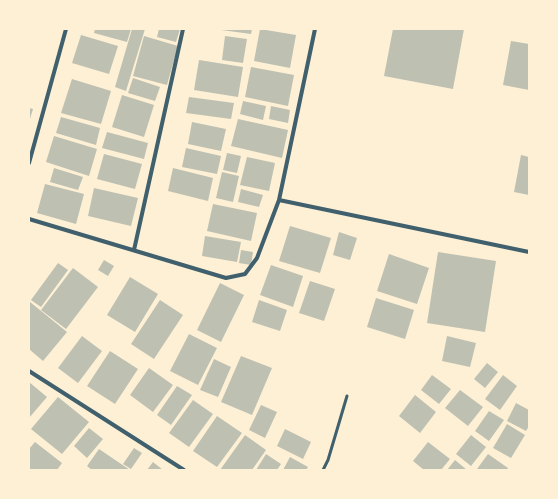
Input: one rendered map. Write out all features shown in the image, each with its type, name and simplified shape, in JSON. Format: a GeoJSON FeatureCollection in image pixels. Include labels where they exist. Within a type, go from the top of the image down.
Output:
{"type":"FeatureCollection","features":[{"type":"Feature","properties":{"kind":"street"},"geometry":{"type":"LineString","coordinates":[[29,163],[66,29]]}},
{"type":"Feature","properties":{"kind":"street"},"geometry":{"type":"LineString","coordinates":[[134,250],[182,29]]}},
{"type":"Feature","properties":{"kind":"street"},"geometry":{"type":"LineString","coordinates":[[29,219],[226,278],[245,274],[257,258],[279,200],[314,29]]}},
{"type":"Feature","properties":{"kind":"street"},"geometry":{"type":"LineString","coordinates":[[279,200],[529,252]]}},
{"type":"Feature","properties":{"kind":"street"},"geometry":{"type":"LineString","coordinates":[[29,370],[184,470]]}},
{"type":"Feature","properties":{"kind":"lane"},"geometry":{"type":"LineString","coordinates":[[323,470],[328,460],[348,396]]}},
{"type":"Feature","properties":{"kind":"building"},"geometry":{"type":"Polygon","coordinates":[[[95,29],[131,29],[127,42],[94,33],[95,29]]]}},
{"type":"Feature","properties":{"kind":"building"},"geometry":{"type":"Polygon","coordinates":[[[132,29],[145,29],[126,91],[115,87],[132,29]]]}},
{"type":"Feature","properties":{"kind":"building"},"geometry":{"type":"Polygon","coordinates":[[[159,29],[180,29],[176,42],[157,37],[159,29]]]}},
{"type":"Feature","properties":{"kind":"building"},"geometry":{"type":"Polygon","coordinates":[[[214,29],[252,29],[251,34],[214,29]]]}},
{"type":"Feature","properties":{"kind":"building"},"geometry":{"type":"Polygon","coordinates":[[[260,29],[296,35],[290,68],[254,61],[260,29]]]}},
{"type":"Feature","properties":{"kind":"building"},"geometry":{"type":"Polygon","coordinates":[[[393,29],[464,29],[453,89],[384,76],[393,29]]]}},
{"type":"Feature","properties":{"kind":"building"},"geometry":{"type":"Polygon","coordinates":[[[81,35],[118,46],[109,74],[72,63],[81,35]]]}},
{"type":"Feature","properties":{"kind":"building"},"geometry":{"type":"Polygon","coordinates":[[[144,36],[178,46],[167,85],[133,76],[144,36]]]}},
{"type":"Feature","properties":{"kind":"building"},"geometry":{"type":"Polygon","coordinates":[[[225,36],[247,39],[243,63],[222,60],[225,36]]]}},
{"type":"Feature","properties":{"kind":"building"},"geometry":{"type":"Polygon","coordinates":[[[511,41],[529,44],[529,90],[503,85],[511,41]]]}},
{"type":"Feature","properties":{"kind":"building"},"geometry":{"type":"Polygon","coordinates":[[[199,60],[243,67],[238,97],[194,90],[199,60]]]}},
{"type":"Feature","properties":{"kind":"building"},"geometry":{"type":"Polygon","coordinates":[[[251,67],[294,75],[288,106],[245,97],[251,67]]]}},
{"type":"Feature","properties":{"kind":"building"},"geometry":{"type":"Polygon","coordinates":[[[133,78],[160,87],[155,101],[128,93],[133,78]]]}},
{"type":"Feature","properties":{"kind":"building"},"geometry":{"type":"Polygon","coordinates":[[[72,79],[111,91],[101,124],[61,113],[72,79]]]}},
{"type":"Feature","properties":{"kind":"building"},"geometry":{"type":"Polygon","coordinates":[[[122,95],[154,105],[144,137],[112,127],[122,95]]]}},
{"type":"Feature","properties":{"kind":"building"},"geometry":{"type":"Polygon","coordinates":[[[189,97],[234,103],[231,119],[186,113],[189,97]]]}},
{"type":"Feature","properties":{"kind":"building"},"geometry":{"type":"Polygon","coordinates":[[[243,101],[266,106],[263,120],[240,114],[243,101]]]}},
{"type":"Feature","properties":{"kind":"building"},"geometry":{"type":"Polygon","coordinates":[[[271,106],[290,110],[288,123],[269,119],[271,106]]]}},
{"type":"Feature","properties":{"kind":"building"},"geometry":{"type":"Polygon","coordinates":[[[29,108],[33,109],[29,122],[29,108]]]}},
{"type":"Feature","properties":{"kind":"building"},"geometry":{"type":"Polygon","coordinates":[[[61,117],[100,128],[96,145],[56,133],[61,117]]]}},
{"type":"Feature","properties":{"kind":"building"},"geometry":{"type":"Polygon","coordinates":[[[238,119],[288,130],[282,158],[231,146],[238,119]]]}},
{"type":"Feature","properties":{"kind":"building"},"geometry":{"type":"Polygon","coordinates":[[[192,122],[226,129],[221,151],[188,144],[192,122]]]}},
{"type":"Feature","properties":{"kind":"building"},"geometry":{"type":"Polygon","coordinates":[[[107,132],[148,143],[144,159],[102,148],[107,132]]]}},
{"type":"Feature","properties":{"kind":"building"},"geometry":{"type":"Polygon","coordinates":[[[54,136],[97,149],[89,176],[46,162],[54,136]]]}},
{"type":"Feature","properties":{"kind":"building"},"geometry":{"type":"Polygon","coordinates":[[[186,148],[221,156],[217,174],[182,167],[186,148]]]}},
{"type":"Feature","properties":{"kind":"building"},"geometry":{"type":"Polygon","coordinates":[[[227,153],[241,156],[237,173],[223,170],[227,153]]]}},
{"type":"Feature","properties":{"kind":"building"},"geometry":{"type":"Polygon","coordinates":[[[104,154],[142,164],[135,189],[97,179],[104,154]]]}},
{"type":"Feature","properties":{"kind":"building"},"geometry":{"type":"Polygon","coordinates":[[[521,155],[529,157],[529,195],[514,192],[521,155]]]}},
{"type":"Feature","properties":{"kind":"building"},"geometry":{"type":"Polygon","coordinates":[[[247,157],[275,163],[269,191],[240,185],[247,157]]]}},
{"type":"Feature","properties":{"kind":"building"},"geometry":{"type":"Polygon","coordinates":[[[54,168],[83,177],[78,190],[50,182],[54,168]]]}},
{"type":"Feature","properties":{"kind":"building"},"geometry":{"type":"Polygon","coordinates":[[[173,168],[213,178],[208,201],[168,191],[173,168]]]}},
{"type":"Feature","properties":{"kind":"building"},"geometry":{"type":"Polygon","coordinates":[[[222,172],[239,176],[233,202],[216,198],[222,172]]]}},
{"type":"Feature","properties":{"kind":"building"},"geometry":{"type":"Polygon","coordinates":[[[45,184],[84,194],[76,224],[37,213],[45,184]]]}},
{"type":"Feature","properties":{"kind":"building"},"geometry":{"type":"Polygon","coordinates":[[[94,188],[138,198],[131,226],[88,216],[94,188]]]}},
{"type":"Feature","properties":{"kind":"building"},"geometry":{"type":"Polygon","coordinates":[[[241,189],[263,195],[259,207],[238,202],[241,189]]]}},
{"type":"Feature","properties":{"kind":"building"},"geometry":{"type":"Polygon","coordinates":[[[213,204],[257,213],[251,241],[207,231],[213,204]]]}},
{"type":"Feature","properties":{"kind":"building"},"geometry":{"type":"Polygon","coordinates":[[[290,226],[331,238],[320,273],[279,261],[290,226]]]}},
{"type":"Feature","properties":{"kind":"building"},"geometry":{"type":"Polygon","coordinates":[[[339,232],[357,238],[350,260],[333,255],[339,232]]]}},
{"type":"Feature","properties":{"kind":"building"},"geometry":{"type":"Polygon","coordinates":[[[205,236],[241,242],[237,262],[202,256],[205,236]]]}},
{"type":"Feature","properties":{"kind":"building"},"geometry":{"type":"Polygon","coordinates":[[[241,250],[253,252],[251,265],[239,263],[241,250]]]}},
{"type":"Feature","properties":{"kind":"building"},"geometry":{"type":"Polygon","coordinates":[[[438,252],[496,261],[485,332],[427,323],[438,252]]]}},
{"type":"Feature","properties":{"kind":"building"},"geometry":{"type":"Polygon","coordinates":[[[389,254],[429,268],[417,304],[377,291],[389,254]]]}},
{"type":"Feature","properties":{"kind":"building"},"geometry":{"type":"Polygon","coordinates":[[[104,260],[114,266],[108,276],[98,270],[104,260]]]}},
{"type":"Feature","properties":{"kind":"building"},"geometry":{"type":"Polygon","coordinates":[[[58,263],[68,270],[41,307],[31,300],[58,263]]]}},
{"type":"Feature","properties":{"kind":"building"},"geometry":{"type":"Polygon","coordinates":[[[271,265],[303,276],[293,307],[260,295],[271,265]]]}},
{"type":"Feature","properties":{"kind":"building"},"geometry":{"type":"Polygon","coordinates":[[[73,268],[98,287],[66,329],[41,310],[73,268]]]}},
{"type":"Feature","properties":{"kind":"building"},"geometry":{"type":"Polygon","coordinates":[[[130,277],[158,294],[135,332],[107,315],[130,277]]]}},
{"type":"Feature","properties":{"kind":"building"},"geometry":{"type":"Polygon","coordinates":[[[310,281],[335,289],[324,321],[299,313],[310,281]]]}},
{"type":"Feature","properties":{"kind":"building"},"geometry":{"type":"Polygon","coordinates":[[[220,283],[244,295],[221,342],[197,330],[220,283]]]}},
{"type":"Feature","properties":{"kind":"building"},"geometry":{"type":"Polygon","coordinates":[[[376,298],[414,310],[405,339],[367,327],[376,298]]]}},
{"type":"Feature","properties":{"kind":"building"},"geometry":{"type":"Polygon","coordinates":[[[160,300],[183,315],[154,359],[131,344],[160,300]]]}},
{"type":"Feature","properties":{"kind":"building"},"geometry":{"type":"Polygon","coordinates":[[[259,300],[287,310],[280,331],[252,322],[259,300]]]}},
{"type":"Feature","properties":{"kind":"building"},"geometry":{"type":"Polygon","coordinates":[[[30,302],[67,332],[43,361],[29,349],[30,302]]]}},
{"type":"Feature","properties":{"kind":"building"},"geometry":{"type":"Polygon","coordinates":[[[189,334],[217,348],[198,385],[170,371],[189,334]]]}},
{"type":"Feature","properties":{"kind":"building"},"geometry":{"type":"Polygon","coordinates":[[[82,336],[102,351],[78,383],[58,368],[82,336]]]}},
{"type":"Feature","properties":{"kind":"building"},"geometry":{"type":"Polygon","coordinates":[[[447,336],[476,343],[470,367],[442,361],[447,336]]]}},
{"type":"Feature","properties":{"kind":"building"},"geometry":{"type":"Polygon","coordinates":[[[110,351],[138,369],[115,404],[87,386],[110,351]]]}},
{"type":"Feature","properties":{"kind":"building"},"geometry":{"type":"Polygon","coordinates":[[[241,356],[272,368],[252,415],[221,402],[241,356]]]}},
{"type":"Feature","properties":{"kind":"building"},"geometry":{"type":"Polygon","coordinates":[[[214,359],[231,367],[218,397],[200,390],[214,359]]]}},
{"type":"Feature","properties":{"kind":"building"},"geometry":{"type":"Polygon","coordinates":[[[487,363],[498,372],[485,388],[474,379],[487,363]]]}},
{"type":"Feature","properties":{"kind":"building"},"geometry":{"type":"Polygon","coordinates":[[[149,368],[173,385],[153,412],[130,395],[149,368]]]}},
{"type":"Feature","properties":{"kind":"building"},"geometry":{"type":"Polygon","coordinates":[[[432,375],[451,389],[439,404],[421,390],[432,375]]]}},
{"type":"Feature","properties":{"kind":"building"},"geometry":{"type":"Polygon","coordinates":[[[503,375],[517,386],[500,410],[485,399],[503,375]]]}},
{"type":"Feature","properties":{"kind":"building"},"geometry":{"type":"Polygon","coordinates":[[[29,382],[47,397],[29,418],[29,382]]]}},
{"type":"Feature","properties":{"kind":"building"},"geometry":{"type":"Polygon","coordinates":[[[177,386],[192,395],[171,425],[157,415],[177,386]]]}},
{"type":"Feature","properties":{"kind":"building"},"geometry":{"type":"Polygon","coordinates":[[[460,390],[483,407],[468,426],[445,408],[460,390]]]}},
{"type":"Feature","properties":{"kind":"building"},"geometry":{"type":"Polygon","coordinates":[[[415,395],[436,412],[420,433],[399,416],[415,395]]]}},
{"type":"Feature","properties":{"kind":"building"},"geometry":{"type":"Polygon","coordinates":[[[58,397],[89,422],[62,454],[31,429],[58,397]]]}},
{"type":"Feature","properties":{"kind":"building"},"geometry":{"type":"Polygon","coordinates":[[[193,400],[213,414],[189,447],[169,433],[193,400]]]}},
{"type":"Feature","properties":{"kind":"building"},"geometry":{"type":"Polygon","coordinates":[[[516,403],[529,410],[529,426],[526,431],[507,421],[516,403]]]}},
{"type":"Feature","properties":{"kind":"building"},"geometry":{"type":"Polygon","coordinates":[[[261,405],[277,412],[265,438],[249,430],[261,405]]]}},
{"type":"Feature","properties":{"kind":"building"},"geometry":{"type":"Polygon","coordinates":[[[489,411],[504,420],[489,441],[475,431],[489,411]]]}},
{"type":"Feature","properties":{"kind":"building"},"geometry":{"type":"Polygon","coordinates":[[[217,416],[242,433],[217,467],[193,451],[217,416]]]}},
{"type":"Feature","properties":{"kind":"building"},"geometry":{"type":"Polygon","coordinates":[[[507,424],[525,435],[511,458],[493,448],[507,424]]]}},
{"type":"Feature","properties":{"kind":"building"},"geometry":{"type":"Polygon","coordinates":[[[89,428],[103,439],[87,458],[74,446],[89,428]]]}},
{"type":"Feature","properties":{"kind":"building"},"geometry":{"type":"Polygon","coordinates":[[[285,429],[311,442],[303,459],[277,446],[285,429]]]}},
{"type":"Feature","properties":{"kind":"building"},"geometry":{"type":"Polygon","coordinates":[[[245,435],[266,450],[252,470],[220,470],[245,435]]]}},
{"type":"Feature","properties":{"kind":"building"},"geometry":{"type":"Polygon","coordinates":[[[471,435],[486,447],[471,466],[456,454],[471,435]]]}},
{"type":"Feature","properties":{"kind":"building"},"geometry":{"type":"Polygon","coordinates":[[[35,442],[62,463],[57,470],[29,470],[29,449],[35,442]]]}},
{"type":"Feature","properties":{"kind":"building"},"geometry":{"type":"Polygon","coordinates":[[[428,442],[450,459],[441,470],[424,470],[413,461],[428,442]]]}},
{"type":"Feature","properties":{"kind":"building"},"geometry":{"type":"Polygon","coordinates":[[[134,448],[142,453],[131,469],[123,464],[134,448]]]}},
{"type":"Feature","properties":{"kind":"building"},"geometry":{"type":"Polygon","coordinates":[[[99,449],[130,470],[92,470],[87,466],[99,449]]]}},
{"type":"Feature","properties":{"kind":"building"},"geometry":{"type":"Polygon","coordinates":[[[266,454],[281,464],[277,470],[256,470],[266,454]]]}},
{"type":"Feature","properties":{"kind":"building"},"geometry":{"type":"Polygon","coordinates":[[[488,454],[508,468],[507,470],[477,469],[488,454]]]}},
{"type":"Feature","properties":{"kind":"building"},"geometry":{"type":"Polygon","coordinates":[[[290,457],[308,467],[306,470],[283,470],[290,457]]]}},
{"type":"Feature","properties":{"kind":"building"},"geometry":{"type":"Polygon","coordinates":[[[455,460],[467,470],[447,470],[455,460]]]}},
{"type":"Feature","properties":{"kind":"building"},"geometry":{"type":"Polygon","coordinates":[[[153,462],[163,470],[147,470],[153,462]]]}}]}
